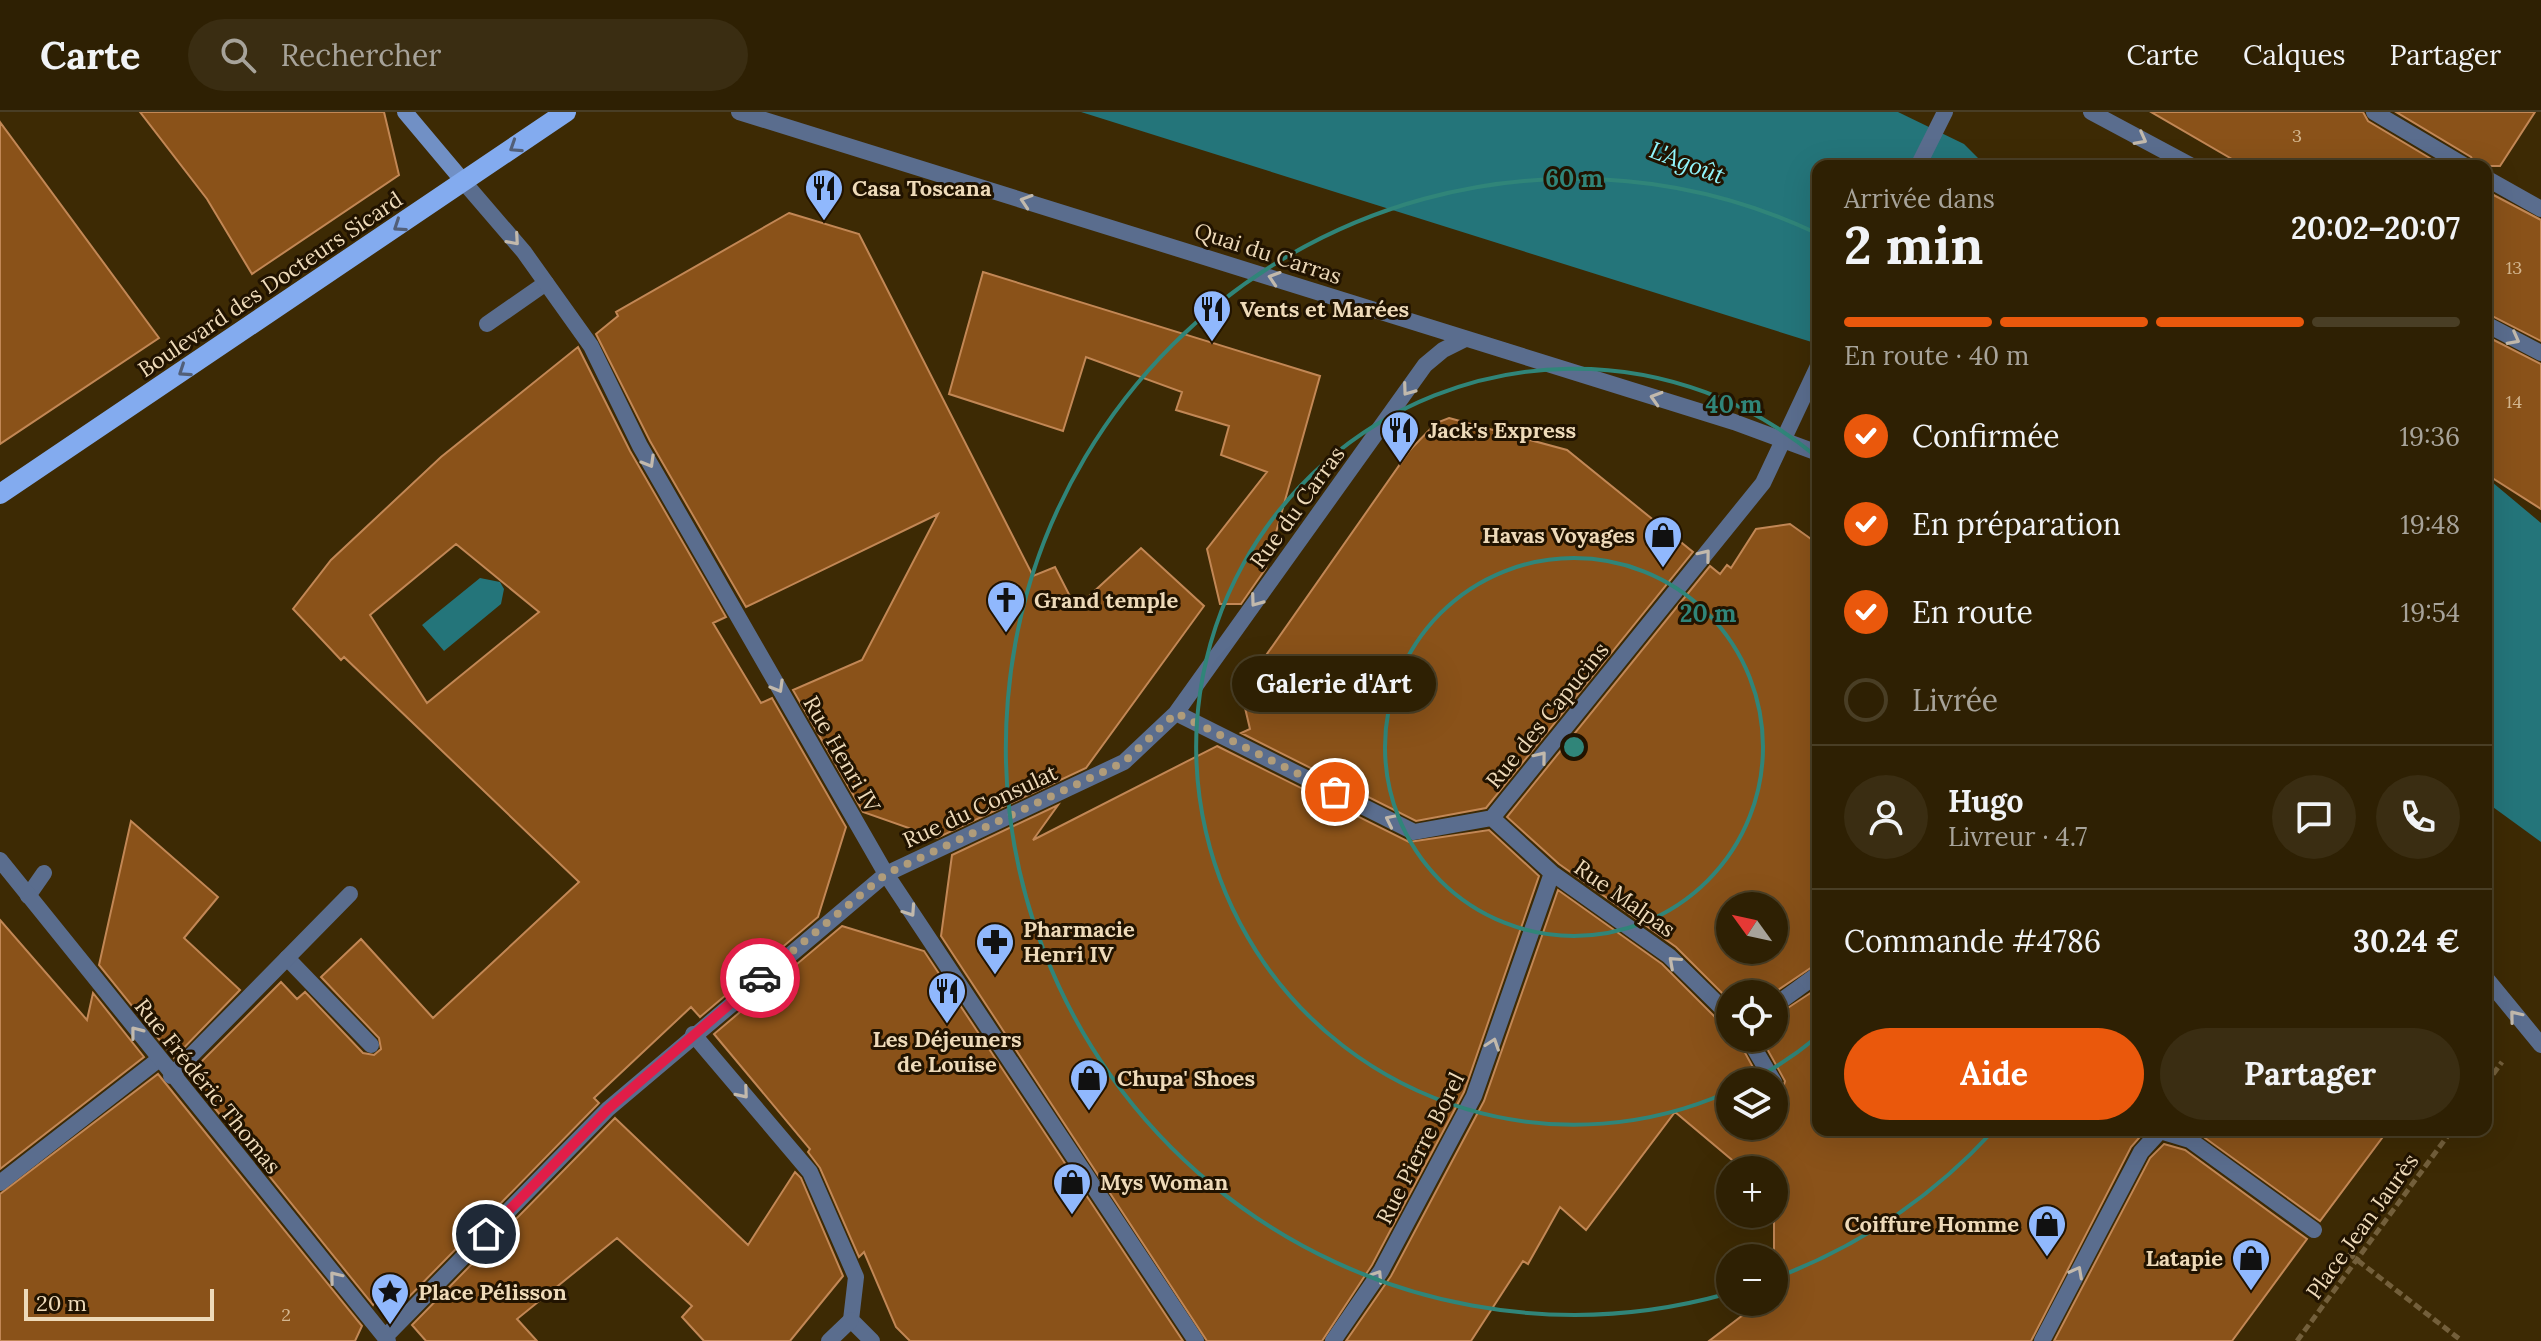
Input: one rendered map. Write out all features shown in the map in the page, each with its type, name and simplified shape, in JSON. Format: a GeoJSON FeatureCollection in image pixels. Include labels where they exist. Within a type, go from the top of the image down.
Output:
{"type":"FeatureCollection","features":[{"type":"Feature","properties":{"kind":"main road"},"geometry":{"type":"LineString","coordinates":[[405,112],[463,181]]}},
{"type":"Feature","properties":{"kind":"main road","name":"Boulevard des Docteurs Sicard"},"geometry":{"type":"LineString","coordinates":[[0,494],[566,112]]}},
{"type":"Feature","properties":{"kind":"street","name":"Quai du Carras"},"geometry":{"type":"LineString","coordinates":[[739,112],[1812,451]]}},
{"type":"Feature","properties":{"kind":"street"},"geometry":{"type":"LineString","coordinates":[[1921,160],[1945,112]]}},
{"type":"Feature","properties":{"kind":"street"},"geometry":{"type":"LineString","coordinates":[[2091,112],[2181,160]]}},
{"type":"Feature","properties":{"kind":"street"},"geometry":{"type":"LineString","coordinates":[[2374,112],[2455,160]]}},
{"type":"Feature","properties":{"kind":"street","name":"Rue Henri IV"},"geometry":{"type":"LineString","coordinates":[[463,181],[546,283],[591,346],[640,446],[886,874],[1196,1341]]}},
{"type":"Feature","properties":{"kind":"street"},"geometry":{"type":"LineString","coordinates":[[2492,181],[2541,209]]}},
{"type":"Feature","properties":{"kind":"street"},"geometry":{"type":"LineString","coordinates":[[487,324],[546,283]]}},
{"type":"Feature","properties":{"kind":"street"},"geometry":{"type":"LineString","coordinates":[[2492,327],[2541,353]]}},
{"type":"Feature","properties":{"kind":"street","name":"Rue du Carras"},"geometry":{"type":"LineString","coordinates":[[1176,713],[1425,365],[1443,350],[1465,339]]}},
{"type":"Feature","properties":{"kind":"street","name":"Rue des Capucins"},"geometry":{"type":"LineString","coordinates":[[1176,713],[1414,832],[1492,818],[1763,483],[1812,379]]}},
{"type":"Feature","properties":{"kind":"street","name":"Rue du Consulat"},"geometry":{"type":"LineString","coordinates":[[386,1339],[608,1109],[693,1034],[886,874],[1124,762],[1176,713]]}},
{"type":"Feature","properties":{"kind":"street","name":"Rue Malpas"},"geometry":{"type":"LineString","coordinates":[[1492,818],[1552,873],[1669,956],[1716,1002]]}},
{"type":"Feature","properties":{"kind":"street","name":"Rue Frédéric Thomas"},"geometry":{"type":"LineString","coordinates":[[0,860],[158,1060],[386,1339]]}},
{"type":"Feature","properties":{"kind":"street"},"geometry":{"type":"LineString","coordinates":[[28,896],[44,873]]}},
{"type":"Feature","properties":{"kind":"street","name":"Rue Pierre Borel"},"geometry":{"type":"LineString","coordinates":[[1333,1341],[1381,1271],[1474,1096],[1552,873]]}},
{"type":"Feature","properties":{"kind":"street"},"geometry":{"type":"LineString","coordinates":[[171,1076],[350,894]]}},
{"type":"Feature","properties":{"kind":"street"},"geometry":{"type":"LineString","coordinates":[[287,958],[371,1045]]}},
{"type":"Feature","properties":{"kind":"street"},"geometry":{"type":"LineString","coordinates":[[1788,996],[1812,978]]}},
{"type":"Feature","properties":{"kind":"street"},"geometry":{"type":"LineString","coordinates":[[2492,985],[2541,1045]]}},
{"type":"Feature","properties":{"kind":"street"},"geometry":{"type":"LineString","coordinates":[[693,1034],[810,1172],[856,1277],[851,1320],[829,1341]]}},
{"type":"Feature","properties":{"kind":"street"},"geometry":{"type":"LineString","coordinates":[[0,1183],[158,1060]]}},
{"type":"Feature","properties":{"kind":"street"},"geometry":{"type":"LineString","coordinates":[[2042,1341],[2141,1152],[2154,1136]]}},
{"type":"Feature","properties":{"kind":"street"},"geometry":{"type":"LineString","coordinates":[[2178,1136],[2190,1140],[2314,1230]]}},
{"type":"Feature","properties":{"kind":"street"},"geometry":{"type":"LineString","coordinates":[[851,1320],[872,1341]]}},
{"type":"Feature","properties":{"kind":"path","name":"Place Jean Jaurès"},"geometry":{"type":"LineString","coordinates":[[2297,1341],[2448,1136]]}},
{"type":"Feature","properties":{"kind":"path"},"geometry":{"type":"LineString","coordinates":[[2314,1230],[2357,1259],[2462,1341]]}},
{"type":"Feature","properties":{"kind":"water","name":"L'Agoût"},"geometry":{"type":"Polygon","coordinates":[[[1081,112],[1898,112],[1964,144],[1980,160],[1812,160],[1812,342],[1081,112]]]}},
{"type":"Feature","properties":{"kind":"water"},"geometry":{"type":"Polygon","coordinates":[[[2492,482],[2541,523],[2541,842],[2492,806],[2492,482]]]}},
{"type":"Feature","properties":{"kind":"water"},"geometry":{"type":"Polygon","coordinates":[[[480,578],[500,582],[504,589],[501,604],[444,651],[422,625],[480,578]]]}},
{"type":"Feature","properties":{"kind":"building"},"geometry":{"type":"Polygon","coordinates":[[[140,112],[384,112],[399,175],[252,274],[207,199],[140,112]]]}},
{"type":"Feature","properties":{"kind":"building"},"geometry":{"type":"Polygon","coordinates":[[[2151,112],[2363,112],[2368,121],[2433,160],[2234,160],[2151,112]]]}},
{"type":"Feature","properties":{"kind":"building"},"geometry":{"type":"Polygon","coordinates":[[[2396,112],[2535,112],[2500,166],[2492,166],[2492,160],[2473,160],[2396,112]]]}},
{"type":"Feature","properties":{"kind":"building"},"geometry":{"type":"Polygon","coordinates":[[[0,122],[159,338],[0,444],[0,122]]]}},
{"type":"Feature","properties":{"kind":"building"},"geometry":{"type":"Polygon","coordinates":[[[2492,194],[2541,220],[2541,341],[2492,316],[2492,194]]]}},
{"type":"Feature","properties":{"kind":"building"},"geometry":{"type":"Polygon","coordinates":[[[789,213],[859,234],[1033,576],[1055,567],[1076,608],[1141,548],[1204,606],[1086,768],[937,838],[863,812],[793,690],[862,660],[938,514],[746,607],[650,441],[596,334],[618,316],[616,312],[789,213]]]}},
{"type":"Feature","properties":{"kind":"building"},"geometry":{"type":"Polygon","coordinates":[[[983,272],[1320,376],[1266,568],[1241,604],[1220,604],[1207,549],[1267,472],[1221,455],[1229,426],[1176,410],[1182,392],[1086,357],[1063,431],[949,394],[983,272]]]}},
{"type":"Feature","properties":{"kind":"building"},"geometry":{"type":"Polygon","coordinates":[[[2492,339],[2541,364],[2541,509],[2492,478],[2492,339]]]}},
{"type":"Feature","properties":{"kind":"building"},"geometry":{"type":"Polygon","coordinates":[[[578,347],[630,451],[726,617],[713,623],[761,703],[772,698],[846,827],[818,917],[700,1017],[691,1007],[594,1098],[599,1103],[398,1308],[381,1288],[373,1305],[188,1075],[281,982],[297,999],[305,992],[363,1053],[374,1055],[381,1049],[379,1038],[321,977],[361,939],[433,1018],[579,882],[344,657],[341,660],[293,609],[331,560],[441,457],[578,347]],[[456,544],[370,615],[427,703],[539,612],[456,544]]]}},
{"type":"Feature","properties":{"kind":"building"},"geometry":{"type":"Polygon","coordinates":[[[1449,418],[1567,450],[1693,552],[1486,808],[1416,821],[1241,733],[1250,729],[1241,691],[1410,450],[1436,423],[1449,418]]]}},
{"type":"Feature","properties":{"kind":"building"},"geometry":{"type":"Polygon","coordinates":[[[1790,524],[1812,540],[1812,967],[1788,983],[1788,980],[1716,980],[1716,987],[1676,947],[1559,864],[1507,817],[1710,566],[1720,574],[1727,565],[1731,568],[1756,529],[1790,524]]]}},
{"type":"Feature","properties":{"kind":"building"},"geometry":{"type":"Polygon","coordinates":[[[1217,746],[1409,842],[1489,830],[1539,876],[1464,1092],[1372,1265],[1322,1341],[1207,1341],[941,936],[952,855],[1058,805],[1033,840],[1217,746]]]}},
{"type":"Feature","properties":{"kind":"building"},"geometry":{"type":"Polygon","coordinates":[[[131,821],[218,897],[184,938],[240,990],[174,1058],[99,965],[131,821]]]}},
{"type":"Feature","properties":{"kind":"building"},"geometry":{"type":"Polygon","coordinates":[[[1558,890],[1662,964],[1716,1018],[1716,1052],[1745,1052],[1753,1068],[1716,1068],[1716,1140],[1788,1140],[1788,1068],[1778,1068],[1769,1052],[1788,1052],[1788,1008],[1812,992],[1812,1136],[2141,1136],[2131,1147],[2031,1341],[1709,1341],[1742,1316],[1788,1316],[1788,1244],[1774,1244],[1774,1228],[1788,1228],[1788,1156],[1727,1156],[1675,1112],[1586,1230],[1560,1207],[1528,1264],[1523,1261],[1471,1341],[1346,1341],[1391,1276],[1484,1101],[1558,890]]]}},
{"type":"Feature","properties":{"kind":"building"},"geometry":{"type":"Polygon","coordinates":[[[0,920],[87,1020],[93,993],[144,1057],[0,1169],[0,920]]]}},
{"type":"Feature","properties":{"kind":"building"},"geometry":{"type":"Polygon","coordinates":[[[842,926],[924,951],[1183,1341],[910,1341],[896,1327],[864,1252],[859,1257],[820,1168],[808,1152],[810,1149],[714,1034],[842,926]]]}},
{"type":"Feature","properties":{"kind":"building"},"geometry":{"type":"Polygon","coordinates":[[[158,1074],[362,1326],[355,1341],[0,1341],[0,1194],[158,1074]]]}},
{"type":"Feature","properties":{"kind":"building"},"geometry":{"type":"Polygon","coordinates":[[[615,1118],[748,1245],[795,1172],[801,1178],[843,1276],[790,1341],[704,1341],[682,1317],[692,1306],[617,1238],[517,1319],[537,1341],[426,1341],[412,1325],[615,1118]]]}},
{"type":"Feature","properties":{"kind":"building"},"geometry":{"type":"Polygon","coordinates":[[[2202,1136],[2384,1136],[2320,1221],[2202,1136]]]}},
{"type":"Feature","properties":{"kind":"building"},"geometry":{"type":"Polygon","coordinates":[[[2164,1144],[2185,1150],[2307,1239],[2232,1341],[2054,1341],[2150,1158],[2164,1144]]]}},
{"type":"Feature","properties":{"kind":"way so far"},"geometry":{"type":"LineString","coordinates":[[760,978],[886,874],[1124,762],[1176,713],[1335,792]]}},
{"type":"Feature","properties":{"kind":"place","name":"Casa Toscana"},"geometry":{"type":"Point","coordinates":[824,222]}},
{"type":"Feature","properties":{"kind":"place","name":"Vents et Marées"},"geometry":{"type":"Point","coordinates":[1212,343]}},
{"type":"Feature","properties":{"kind":"place","name":"Jack's Express"},"geometry":{"type":"Point","coordinates":[1400,464]}},
{"type":"Feature","properties":{"kind":"place","name":"Havas Voyages"},"geometry":{"type":"Point","coordinates":[1663,569]}},
{"type":"Feature","properties":{"kind":"place","name":"Grand temple"},"geometry":{"type":"Point","coordinates":[1006,634]}},
{"type":"Feature","properties":{"kind":"place","name":"Galerie d'Art"},"geometry":{"type":"Point","coordinates":[1335,792]}},
{"type":"Feature","properties":{"kind":"place","name":"Pharmacie Henri IV"},"geometry":{"type":"Point","coordinates":[995,976]}},
{"type":"Feature","properties":{"kind":"place","name":"Les Déjeuners de Louise"},"geometry":{"type":"Point","coordinates":[947,1025]}},
{"type":"Feature","properties":{"kind":"place","name":"Chupa' Shoes"},"geometry":{"type":"Point","coordinates":[1089,1112]}},
{"type":"Feature","properties":{"kind":"place","name":"Mys Woman"},"geometry":{"type":"Point","coordinates":[1072,1216]}},
{"type":"Feature","properties":{"kind":"place","name":"Coiffure Homme"},"geometry":{"type":"Point","coordinates":[2047,1258]}},
{"type":"Feature","properties":{"kind":"place","name":"Latapie"},"geometry":{"type":"Point","coordinates":[2251,1292]}},
{"type":"Feature","properties":{"kind":"place","name":"Place Pélisson"},"geometry":{"type":"Point","coordinates":[390,1326]}},
{"type":"Feature","properties":{"kind":"route"},"geometry":{"type":"LineString","coordinates":[[486,1234],[608,1109],[760,978]]}}]}
